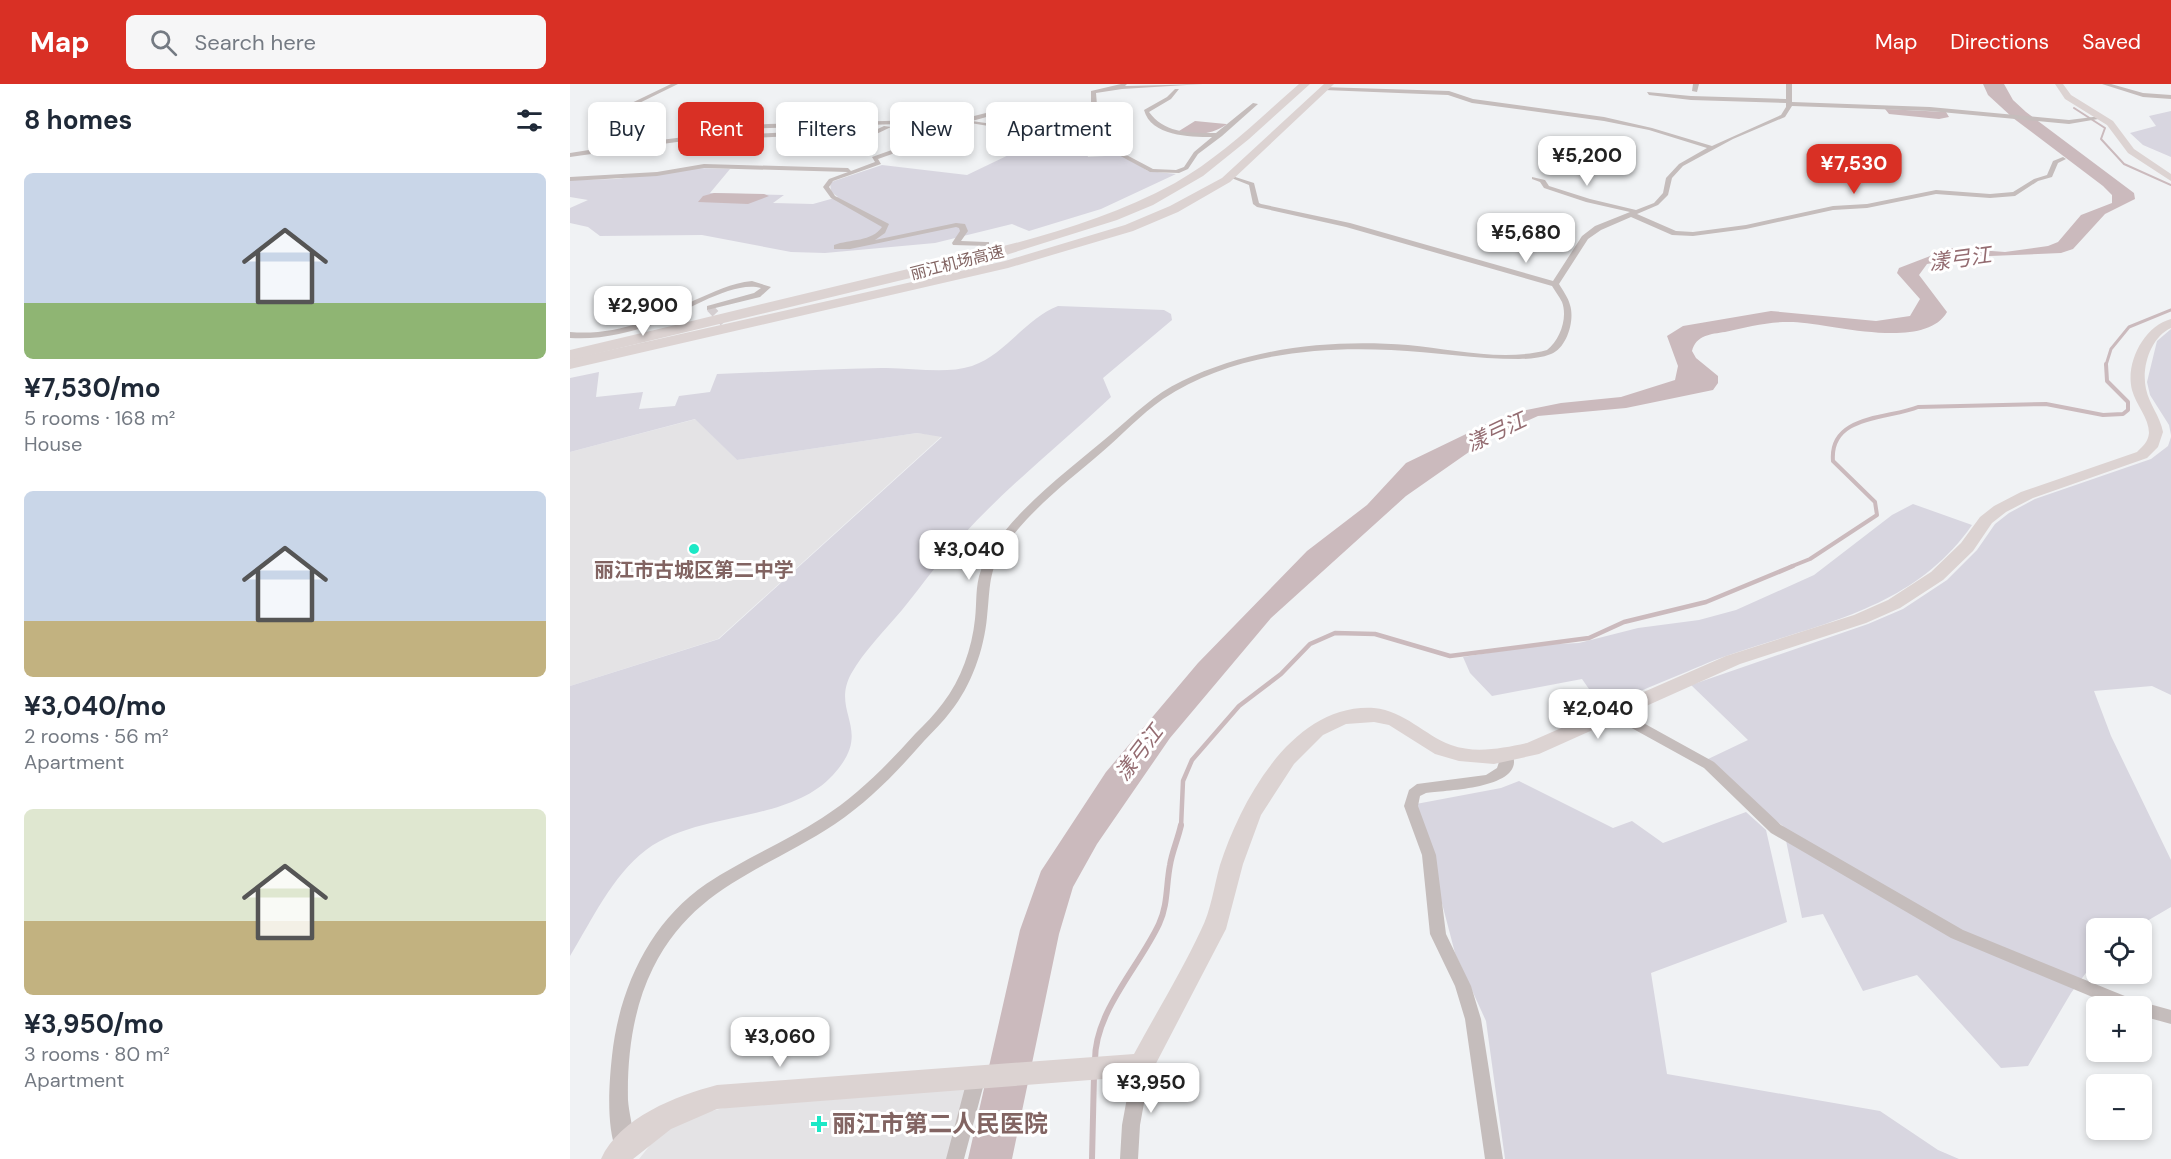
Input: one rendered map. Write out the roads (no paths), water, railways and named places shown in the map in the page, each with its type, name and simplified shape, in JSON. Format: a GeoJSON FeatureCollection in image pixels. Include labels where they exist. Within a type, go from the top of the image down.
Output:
{"type":"FeatureCollection","features":[{"type":"Feature","properties":{"kind":"highway","name":"丽江机场高速"},"geometry":{"type":"LineString","coordinates":[[570,349],[978,251],[1092,217],[1155,191],[1189,172],[1228,142],[1295,84]]}},
{"type":"Feature","properties":{"kind":"highway","name":"丽江机场高速"},"geometry":{"type":"LineString","coordinates":[[570,355],[984,255],[1093,223],[1159,196],[1200,173],[1238,144],[1305,84]]}},
{"type":"Feature","properties":{"kind":"highway"},"geometry":{"type":"LineString","coordinates":[[570,364],[725,325],[1004,260],[1079,245],[1144,222],[1186,203],[1231,176],[1330,87]]}},
{"type":"Feature","properties":{"kind":"main road"},"geometry":{"type":"LineString","coordinates":[[2059,84],[2068,97],[2113,127],[2131,152],[2171,177]]}},
{"type":"Feature","properties":{"kind":"main road"},"geometry":{"type":"LineString","coordinates":[[620,1154],[669,1115],[717,1096],[1142,1065],[1210,938],[1222,907],[1232,864],[1251,814],[1275,775],[1308,737],[1343,718],[1374,716],[1395,720],[1452,753],[1480,757],[1508,756],[1560,738],[1608,714],[1733,660],[1860,619],[1894,604],[1937,576],[1967,547],[1986,520],[2000,509],[2027,495],[2149,451],[2161,439],[2162,429],[2139,390],[2138,376],[2149,339],[2162,327],[2171,323]]}},
{"type":"Feature","properties":{"kind":"street"},"geometry":{"type":"LineString","coordinates":[[638,102],[675,84]]}},
{"type":"Feature","properties":{"kind":"street"},"geometry":{"type":"LineString","coordinates":[[974,117],[1031,106],[1094,105],[1093,92],[1123,86],[1160,87],[1200,84]]}},
{"type":"Feature","properties":{"kind":"street"},"geometry":{"type":"LineString","coordinates":[[1330,87],[1348,84]]}},
{"type":"Feature","properties":{"kind":"street"},"geometry":{"type":"LineString","coordinates":[[1555,284],[1585,238],[1598,228],[1656,204],[1664,197],[1667,181],[1675,170],[1713,148],[1780,118],[1788,110],[1789,84]]}},
{"type":"Feature","properties":{"kind":"street"},"geometry":{"type":"LineString","coordinates":[[2105,84],[2143,95],[2171,98]]}},
{"type":"Feature","properties":{"kind":"street"},"geometry":{"type":"LineString","coordinates":[[1160,87],[1178,90],[1146,111],[1157,125],[1183,135],[1220,135]]}},
{"type":"Feature","properties":{"kind":"street"},"geometry":{"type":"LineString","coordinates":[[1330,87],[1449,93],[1472,101],[1615,122],[1713,148]]}},
{"type":"Feature","properties":{"kind":"street"},"geometry":{"type":"LineString","coordinates":[[1649,93],[1692,98],[1930,109],[2046,121],[2079,122],[2101,118]]}},
{"type":"Feature","properties":{"kind":"street"},"geometry":{"type":"LineString","coordinates":[[974,122],[1107,143],[1117,153],[1152,171],[1162,172],[1184,169],[1196,153],[1255,104]]}},
{"type":"Feature","properties":{"kind":"street"},"geometry":{"type":"LineString","coordinates":[[878,126],[888,127],[878,131]]}},
{"type":"Feature","properties":{"kind":"street"},"geometry":{"type":"LineString","coordinates":[[666,141],[776,135]]}},
{"type":"Feature","properties":{"kind":"street"},"geometry":{"type":"LineString","coordinates":[[570,155],[588,151]]}},
{"type":"Feature","properties":{"kind":"street"},"geometry":{"type":"LineString","coordinates":[[890,152],[874,158],[879,163],[831,180],[826,188],[828,193],[883,223],[886,228],[875,237],[837,247],[850,247],[958,225],[964,227],[964,231],[956,243],[986,244]]}},
{"type":"Feature","properties":{"kind":"street"},"geometry":{"type":"LineString","coordinates":[[1534,178],[1543,181],[1546,187],[1635,214],[1675,233],[1691,234],[1742,227],[1833,208],[1868,206],[1936,192],[2014,194],[2036,180],[2050,176],[2055,162],[2063,159]]}},
{"type":"Feature","properties":{"kind":"street"},"geometry":{"type":"LineString","coordinates":[[570,179],[657,174],[704,166],[861,171]]}},
{"type":"Feature","properties":{"kind":"street"},"geometry":{"type":"LineString","coordinates":[[620,1154],[618,1106],[620,1059],[634,999],[660,940],[679,915],[710,889],[848,808],[947,708],[959,690],[972,659],[981,620],[984,578],[991,560],[1012,531],[1079,467],[1162,395],[1224,367],[1246,361],[1356,346],[1512,357],[1546,353],[1557,346],[1567,321],[1568,305],[1555,284],[1347,225],[1259,206],[1256,204],[1252,184],[1231,176]]}},
{"type":"Feature","properties":{"kind":"street"},"geometry":{"type":"LineString","coordinates":[[570,335],[583,338],[630,328],[735,285],[760,284],[767,287],[760,294],[710,308]]}},
{"type":"Feature","properties":{"kind":"street"},"geometry":{"type":"LineString","coordinates":[[1608,714],[1633,723],[1709,765],[1776,830],[1957,934],[2107,996]]}},
{"type":"Feature","properties":{"kind":"street"},"geometry":{"type":"LineString","coordinates":[[1494,1159],[1473,1019],[1463,986],[1438,934],[1429,855],[1412,806],[1414,794],[1422,788],[1489,780],[1498,776],[1506,766],[1508,756]]}},
{"type":"Feature","properties":{"kind":"street"},"geometry":{"type":"LineString","coordinates":[[2152,1012],[2171,1017]]}},
{"type":"Feature","properties":{"kind":"street"},"geometry":{"type":"LineString","coordinates":[[1129,1159],[1131,1125],[1142,1065]]}},
{"type":"Feature","properties":{"kind":"street"},"geometry":{"type":"LineString","coordinates":[[955,1159],[981,1076]]}},
{"type":"Feature","properties":{"kind":"water","name":"漾弓江"},"geometry":{"type":"Polygon","coordinates":[[[1983,84],[2004,84],[2013,100],[2026,112],[2134,193],[2135,199],[2105,214],[2073,249],[2061,253],[1965,257],[1927,264],[1919,275],[1947,312],[1935,324],[1918,331],[1875,332],[1784,322],[1709,335],[1701,338],[1692,351],[1696,358],[1718,376],[1718,383],[1713,390],[1626,408],[1538,416],[1489,438],[1406,496],[1271,618],[1170,738],[1097,844],[1073,887],[1059,934],[1012,1159],[968,1159],[1020,930],[1041,871],[1106,772],[1198,663],[1307,551],[1367,505],[1406,463],[1493,421],[1521,411],[1561,403],[1621,397],[1675,380],[1678,366],[1667,336],[1683,326],[1771,311],[1876,321],[1910,316],[1920,299],[1897,273],[1899,268],[1951,248],[2005,252],[2048,246],[2058,242],[2081,215],[2112,203],[2112,195],[2103,186],[2013,118],[1988,95],[1983,84]]]}},
{"type":"Feature","properties":{"kind":"water"},"geometry":{"type":"Polygon","coordinates":[[[1885,109],[1946,112],[1949,117],[1939,119],[1889,114],[1885,109]]]}},
{"type":"Feature","properties":{"kind":"water"},"geometry":{"type":"Polygon","coordinates":[[[1195,121],[1227,124],[1204,134],[1179,131],[1195,121]]]}},
{"type":"Feature","properties":{"kind":"water"},"geometry":{"type":"Polygon","coordinates":[[[714,193],[769,196],[748,204],[698,202],[703,196],[714,193]]]}},
{"type":"Feature","properties":{"kind":"waterway"},"geometry":{"type":"LineString","coordinates":[[2074,108],[2105,128],[2101,139],[2124,164],[2171,185]]}},
{"type":"Feature","properties":{"kind":"waterway"},"geometry":{"type":"LineString","coordinates":[[2106,365],[2111,349],[2129,327],[2171,310]]}},
{"type":"Feature","properties":{"kind":"waterway"},"geometry":{"type":"LineString","coordinates":[[1790,567],[1810,559],[1877,515],[1875,502],[1833,461],[1834,446],[1841,434],[1851,426],[1918,407],[2046,404],[2103,415],[2123,414],[2128,410],[2128,402],[2107,381],[2106,365]]}},
{"type":"Feature","properties":{"kind":"waterway"},"geometry":{"type":"LineString","coordinates":[[1181,827],[1183,781],[1192,760],[1239,706],[1281,674],[1310,644],[1335,633],[1375,634],[1450,656],[1589,638],[1624,622],[1706,602],[1793,566]]}},
{"type":"Feature","properties":{"kind":"waterway"},"geometry":{"type":"LineString","coordinates":[[1095,1060],[1102,1024],[1162,917],[1171,860],[1181,825]]}},
{"type":"Feature","properties":{"kind":"waterway"},"geometry":{"type":"LineString","coordinates":[[1092,1159],[1094,1075]]}},
{"type":"Feature","properties":{"kind":"tunnel"},"geometry":{"type":"LineString","coordinates":[[710,308],[724,323]]}},
{"type":"Feature","properties":{"kind":"place","name":"丽江市古城区第二中学"},"geometry":{"type":"Point","coordinates":[694,549]}},
{"type":"Feature","properties":{"kind":"place","name":"丽江市第二人民医院"},"geometry":{"type":"Point","coordinates":[819,1124]}}]}
